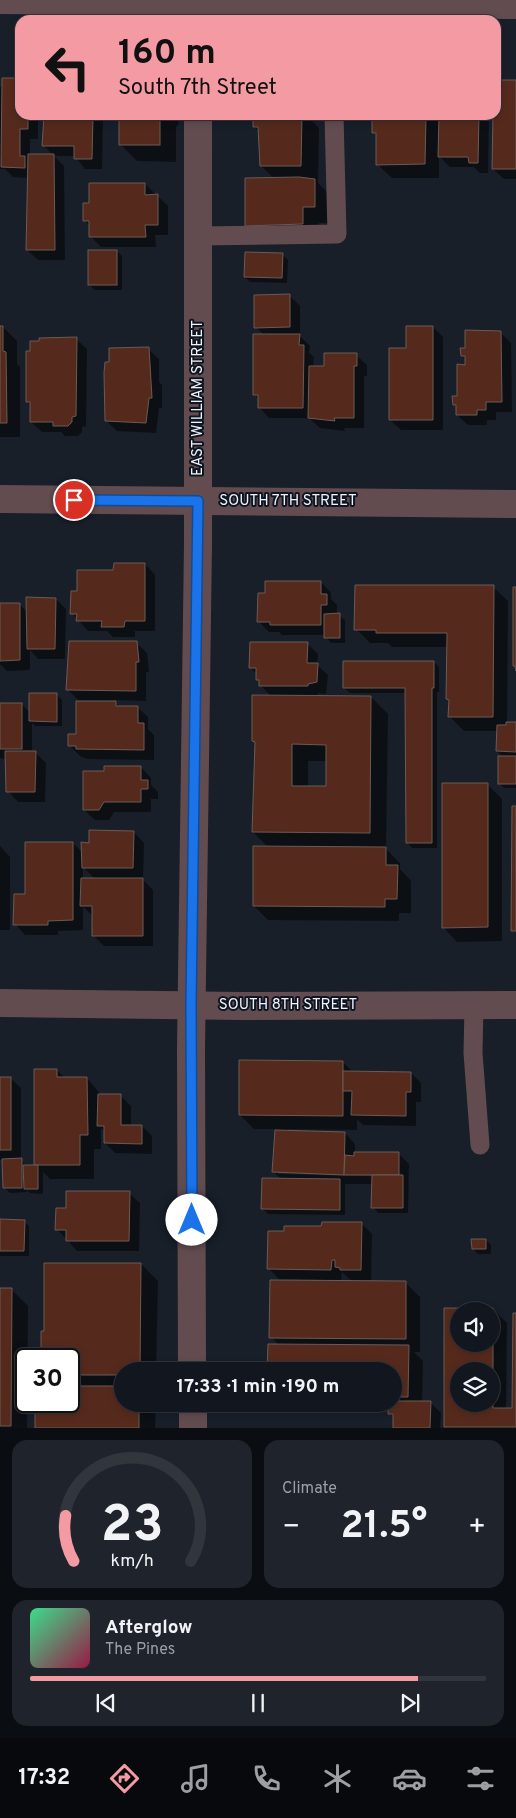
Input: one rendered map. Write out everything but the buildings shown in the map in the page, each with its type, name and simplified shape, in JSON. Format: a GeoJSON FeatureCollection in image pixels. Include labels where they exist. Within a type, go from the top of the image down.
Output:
{"type":"FeatureCollection","features":[{"type":"Feature","properties":{"kind":"street"},"geometry":{"type":"LineString","coordinates":[[0,0],[333,12],[516,4]]}},
{"type":"Feature","properties":{"kind":"street","name":"EAST WILLIAM STREET"},"geometry":{"type":"LineString","coordinates":[[192,1362],[191,1005],[198,501],[198,120]]}},
{"type":"Feature","properties":{"kind":"street","name":"SOUTH 7TH STREET"},"geometry":{"type":"LineString","coordinates":[[0,500],[516,504]]}},
{"type":"Feature","properties":{"kind":"street","name":"SOUTH 8TH STREET"},"geometry":{"type":"LineString","coordinates":[[0,1003],[516,1005]]}},
{"type":"Feature","properties":{"kind":"street"},"geometry":{"type":"LineString","coordinates":[[193,1412],[193,1428]]}},
{"type":"Feature","properties":{"kind":"lane"},"geometry":{"type":"LineString","coordinates":[[197,236],[337,234],[334,120]]}},
{"type":"Feature","properties":{"kind":"lane"},"geometry":{"type":"LineString","coordinates":[[474,1005],[473,1053],[480,1145]]}},
{"type":"Feature","properties":{"kind":"route"},"geometry":{"type":"LineString","coordinates":[[74,500],[198,501],[191,1005],[192,1220]]}}]}
